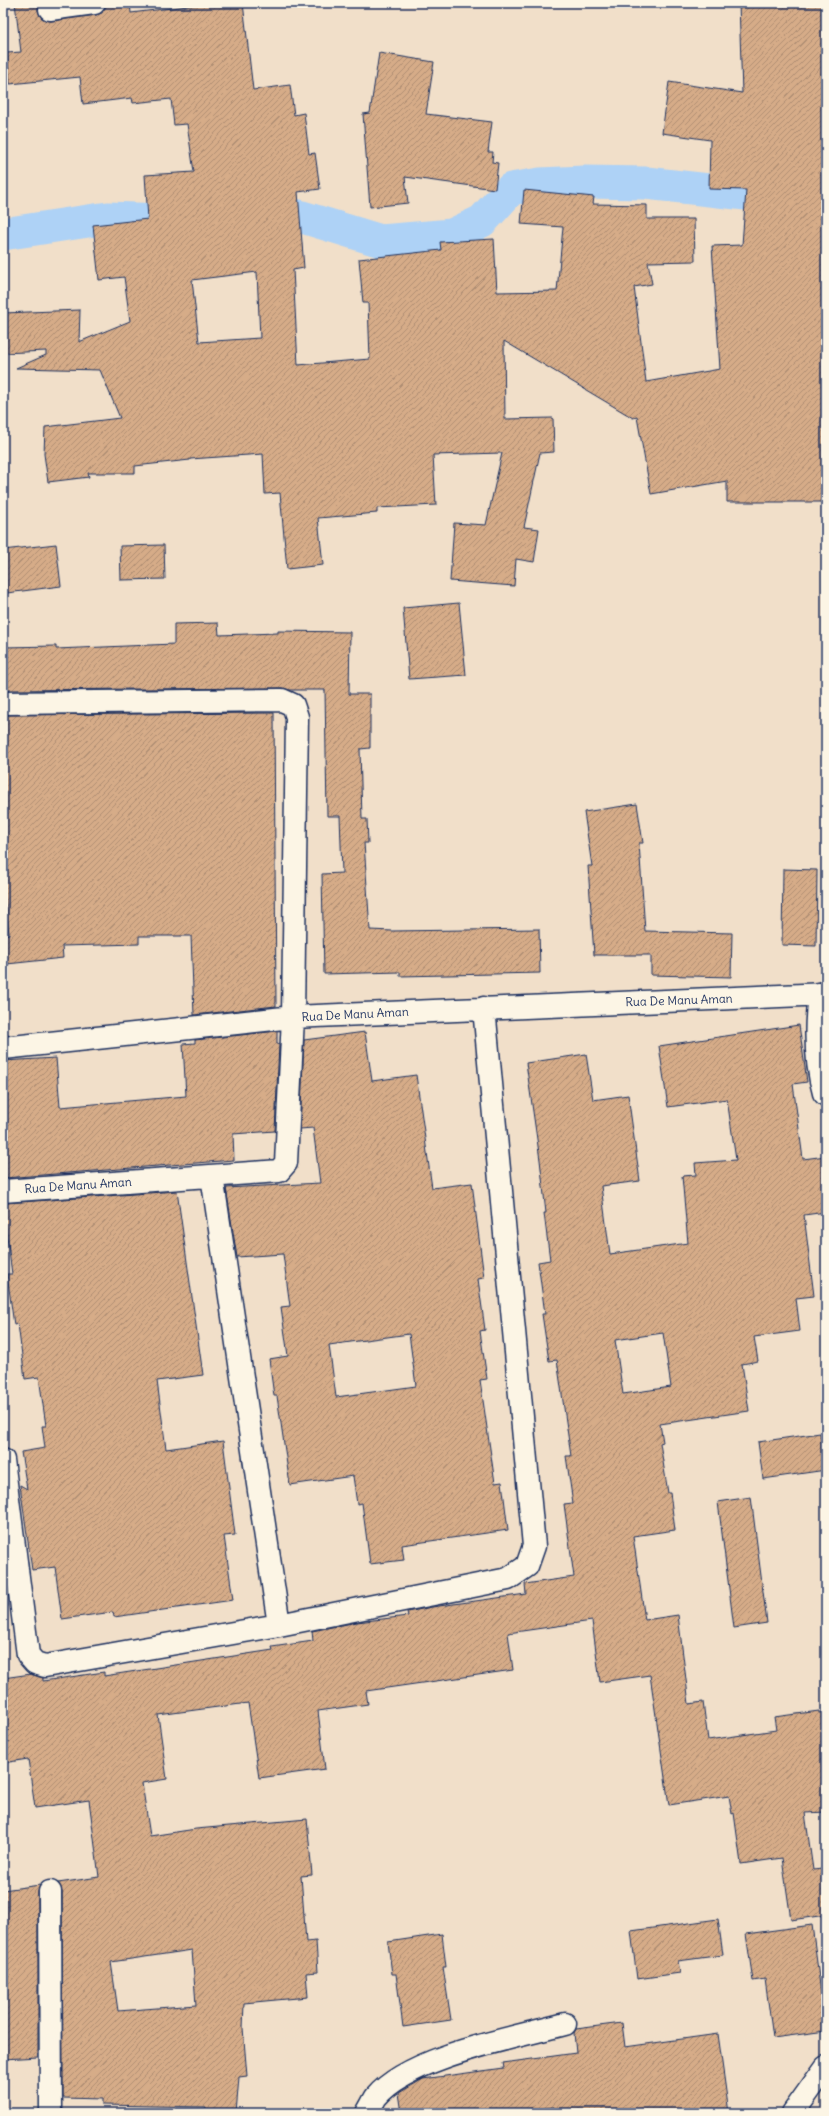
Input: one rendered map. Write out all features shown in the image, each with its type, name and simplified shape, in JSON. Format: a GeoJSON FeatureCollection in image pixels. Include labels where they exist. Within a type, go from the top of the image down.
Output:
{"type":"FeatureCollection","features":[{"type":"Feature","properties":{"kind":"street"},"geometry":{"type":"LineString","coordinates":[[50,9],[94,3]]}},
{"type":"Feature","properties":{"kind":"street"},"geometry":{"type":"LineString","coordinates":[[3,703],[282,700],[293,705],[297,717],[293,1017],[3,1048]]}},
{"type":"Feature","properties":{"kind":"street"},"geometry":{"type":"LineString","coordinates":[[822,994],[816,1022],[818,1074],[826,1095]]}},
{"type":"Feature","properties":{"kind":"street","name":"Rua De Manu Aman"},"geometry":{"type":"LineString","coordinates":[[3,1191],[278,1171],[286,1163],[293,1017],[822,994]]}},
{"type":"Feature","properties":{"kind":"street"},"geometry":{"type":"LineString","coordinates":[[3,1460],[28,1655],[35,1663],[45,1666],[279,1625],[508,1579],[526,1566],[534,1546],[484,1008]]}},
{"type":"Feature","properties":{"kind":"street"},"geometry":{"type":"LineString","coordinates":[[212,1176],[279,1625]]}},
{"type":"Feature","properties":{"kind":"street"},"geometry":{"type":"LineString","coordinates":[[50,1892],[52,2113]]}},
{"type":"Feature","properties":{"kind":"street"},"geometry":{"type":"LineString","coordinates":[[367,2113],[377,2097],[397,2079],[428,2064],[449,2055],[564,2024]]}},
{"type":"Feature","properties":{"kind":"street"},"geometry":{"type":"LineString","coordinates":[[793,2113],[826,2067]]}},
{"type":"Feature","properties":{"kind":"building"},"geometry":{"type":"Polygon","coordinates":[[[15,3],[39,3],[38,10],[40,16],[45,20],[51,21],[96,15],[102,13],[106,3],[130,3],[131,13],[212,3],[243,3],[253,90],[290,85],[294,115],[304,113],[309,154],[315,153],[320,189],[298,192],[304,268],[293,270],[298,365],[370,359],[368,303],[363,303],[359,259],[441,250],[440,242],[494,239],[497,292],[557,291],[563,227],[521,224],[524,190],[594,197],[593,204],[647,205],[647,219],[694,219],[695,261],[648,262],[652,284],[634,287],[646,382],[720,369],[712,246],[742,245],[746,190],[709,189],[710,140],[662,133],[669,82],[742,93],[739,3],[826,3],[826,502],[727,502],[727,481],[651,494],[637,417],[633,418],[504,341],[505,419],[553,418],[554,452],[540,453],[524,527],[539,529],[534,562],[516,559],[514,586],[450,581],[454,523],[486,525],[502,453],[433,455],[436,505],[377,508],[377,513],[318,518],[323,565],[287,569],[280,493],[265,494],[263,454],[190,459],[135,466],[135,473],[88,473],[89,477],[48,482],[44,454],[45,427],[120,418],[100,370],[16,368],[46,355],[46,351],[3,353],[3,313],[80,310],[79,342],[130,321],[124,277],[99,280],[93,225],[148,219],[145,175],[194,172],[187,124],[174,125],[171,99],[133,103],[132,98],[83,104],[80,77],[10,84],[7,53],[21,52],[15,3]],[[257,272],[192,280],[199,342],[260,338],[257,272]]]}},
{"type":"Feature","properties":{"kind":"building"},"geometry":{"type":"Polygon","coordinates":[[[379,53],[434,62],[426,114],[492,122],[488,152],[493,152],[492,162],[498,163],[495,189],[405,177],[408,203],[370,207],[363,114],[370,113],[379,53]]]}},
{"type":"Feature","properties":{"kind":"building"},"geometry":{"type":"Polygon","coordinates":[[[56,544],[61,586],[7,593],[3,550],[56,544]]]}},
{"type":"Feature","properties":{"kind":"building"},"geometry":{"type":"Polygon","coordinates":[[[164,545],[165,579],[121,580],[120,546],[164,545]]]}},
{"type":"Feature","properties":{"kind":"building"},"geometry":{"type":"Polygon","coordinates":[[[459,603],[466,675],[409,679],[403,608],[459,603]]]}},
{"type":"Feature","properties":{"kind":"building"},"geometry":{"type":"Polygon","coordinates":[[[218,623],[219,635],[278,633],[278,631],[350,632],[349,694],[370,694],[370,748],[360,749],[362,819],[367,819],[368,843],[364,843],[370,930],[539,929],[540,973],[400,976],[400,972],[324,974],[322,874],[342,873],[340,816],[327,816],[325,690],[289,690],[282,688],[3,690],[3,647],[56,646],[56,649],[174,644],[174,624],[218,623]]]}},
{"type":"Feature","properties":{"kind":"building"},"geometry":{"type":"Polygon","coordinates":[[[274,713],[276,1006],[194,1015],[191,936],[139,936],[139,944],[62,946],[63,958],[7,964],[4,935],[9,934],[3,877],[3,715],[274,713]]]}},
{"type":"Feature","properties":{"kind":"building"},"geometry":{"type":"Polygon","coordinates":[[[637,804],[643,843],[639,843],[645,931],[732,933],[731,977],[651,975],[651,955],[594,955],[588,866],[592,866],[584,812],[637,804]]]}},
{"type":"Feature","properties":{"kind":"building"},"geometry":{"type":"Polygon","coordinates":[[[783,869],[817,870],[816,946],[782,945],[783,869]]]}},
{"type":"Feature","properties":{"kind":"building"},"geometry":{"type":"Polygon","coordinates":[[[799,1025],[807,1082],[793,1084],[803,1159],[826,1156],[826,1212],[804,1215],[814,1296],[796,1298],[800,1331],[754,1337],[758,1361],[742,1364],[749,1411],[660,1424],[663,1442],[660,1443],[668,1493],[670,1493],[675,1530],[633,1536],[645,1620],[678,1615],[689,1704],[703,1702],[708,1740],[776,1730],[774,1717],[819,1711],[819,1713],[826,1712],[826,1812],[805,1813],[813,1870],[822,1869],[826,1897],[826,1915],[791,1920],[782,1858],[741,1864],[734,1813],[732,1814],[729,1796],[669,1805],[650,1675],[600,1682],[592,1621],[508,1633],[513,1670],[366,1691],[368,1704],[318,1711],[325,1769],[259,1778],[248,1703],[158,1715],[167,1779],[142,1783],[150,1836],[196,1829],[307,1819],[312,1875],[301,1876],[306,1942],[316,1941],[318,1972],[306,1973],[308,1997],[244,2003],[243,2028],[247,2076],[239,2077],[236,2113],[205,2113],[206,2107],[102,2105],[102,2099],[63,2098],[62,1892],[58,1883],[99,1877],[89,1800],[35,1808],[28,1759],[3,1763],[3,1678],[31,1674],[43,1678],[43,1681],[104,1672],[104,1676],[273,1650],[272,1647],[313,1641],[312,1631],[357,1622],[408,1616],[407,1612],[432,1607],[526,1594],[525,1584],[574,1577],[564,1504],[573,1503],[566,1456],[571,1456],[557,1360],[549,1361],[542,1314],[545,1314],[538,1262],[550,1260],[544,1213],[546,1213],[540,1160],[526,1063],[586,1054],[593,1100],[628,1095],[640,1181],[601,1186],[610,1254],[688,1243],[682,1176],[696,1175],[695,1163],[736,1160],[727,1099],[668,1107],[659,1046],[799,1025]],[[663,1333],[615,1340],[623,1394],[671,1387],[663,1333]],[[192,1950],[111,1962],[118,2011],[196,2005],[192,1950]]]}},
{"type":"Feature","properties":{"kind":"building"},"geometry":{"type":"Polygon","coordinates":[[[277,1031],[277,1044],[279,1044],[275,1131],[233,1134],[234,1160],[4,1178],[3,1061],[56,1058],[60,1107],[186,1096],[183,1044],[195,1043],[195,1040],[277,1031]]]}},
{"type":"Feature","properties":{"kind":"building"},"geometry":{"type":"Polygon","coordinates":[[[365,1032],[372,1081],[416,1075],[432,1188],[472,1183],[484,1278],[478,1279],[485,1330],[480,1331],[487,1379],[480,1380],[495,1483],[502,1482],[508,1530],[402,1545],[404,1560],[370,1564],[362,1503],[357,1504],[353,1476],[290,1485],[277,1396],[274,1396],[269,1359],[288,1356],[281,1307],[290,1306],[283,1254],[237,1257],[226,1188],[320,1183],[313,1128],[300,1129],[304,1040],[365,1032]],[[409,1334],[329,1345],[336,1397],[416,1386],[409,1334]]]}},
{"type":"Feature","properties":{"kind":"building"},"geometry":{"type":"Polygon","coordinates":[[[177,1191],[203,1375],[157,1381],[166,1449],[223,1441],[235,1535],[224,1536],[233,1600],[114,1617],[113,1612],[62,1619],[55,1567],[32,1570],[20,1485],[27,1489],[21,1452],[45,1448],[42,1426],[46,1426],[39,1377],[25,1379],[18,1324],[14,1325],[7,1274],[12,1274],[3,1206],[6,1206],[6,1203],[177,1191]]]}},
{"type":"Feature","properties":{"kind":"building"},"geometry":{"type":"Polygon","coordinates":[[[820,1433],[826,1470],[763,1479],[758,1442],[820,1433]]]}},
{"type":"Feature","properties":{"kind":"building"},"geometry":{"type":"Polygon","coordinates":[[[751,1497],[767,1623],[734,1628],[718,1502],[751,1497]]]}},
{"type":"Feature","properties":{"kind":"building"},"geometry":{"type":"Polygon","coordinates":[[[40,1885],[38,1892],[38,2057],[3,2059],[3,1890],[40,1885]]]}},
{"type":"Feature","properties":{"kind":"building"},"geometry":{"type":"Polygon","coordinates":[[[718,1919],[723,1955],[678,1961],[680,1973],[637,1979],[631,1931],[718,1919]]]}},
{"type":"Feature","properties":{"kind":"building"},"geometry":{"type":"Polygon","coordinates":[[[812,1925],[826,2031],[773,2038],[765,1979],[753,1981],[746,1934],[812,1925]]]}},
{"type":"Feature","properties":{"kind":"building"},"geometry":{"type":"Polygon","coordinates":[[[442,1934],[446,1967],[443,1967],[451,2020],[403,2027],[396,1974],[392,1974],[388,1942],[442,1934]]]}},
{"type":"Feature","properties":{"kind":"building"},"geometry":{"type":"Polygon","coordinates":[[[622,2023],[625,2047],[718,2034],[729,2113],[554,2113],[554,2107],[513,2113],[402,2113],[399,2093],[423,2079],[504,2068],[503,2063],[576,2053],[574,2033],[576,2029],[622,2023]]]}},
{"type":"Feature","properties":{"kind":"waterway"},"geometry":{"type":"LineString","coordinates":[[255,212],[276,212],[299,216],[381,241],[452,235],[482,221],[511,189],[540,184],[584,182],[646,183],[826,203]]}},
{"type":"Feature","properties":{"kind":"waterway"},"geometry":{"type":"LineString","coordinates":[[3,234],[108,218],[163,220],[190,216]]}}]}
